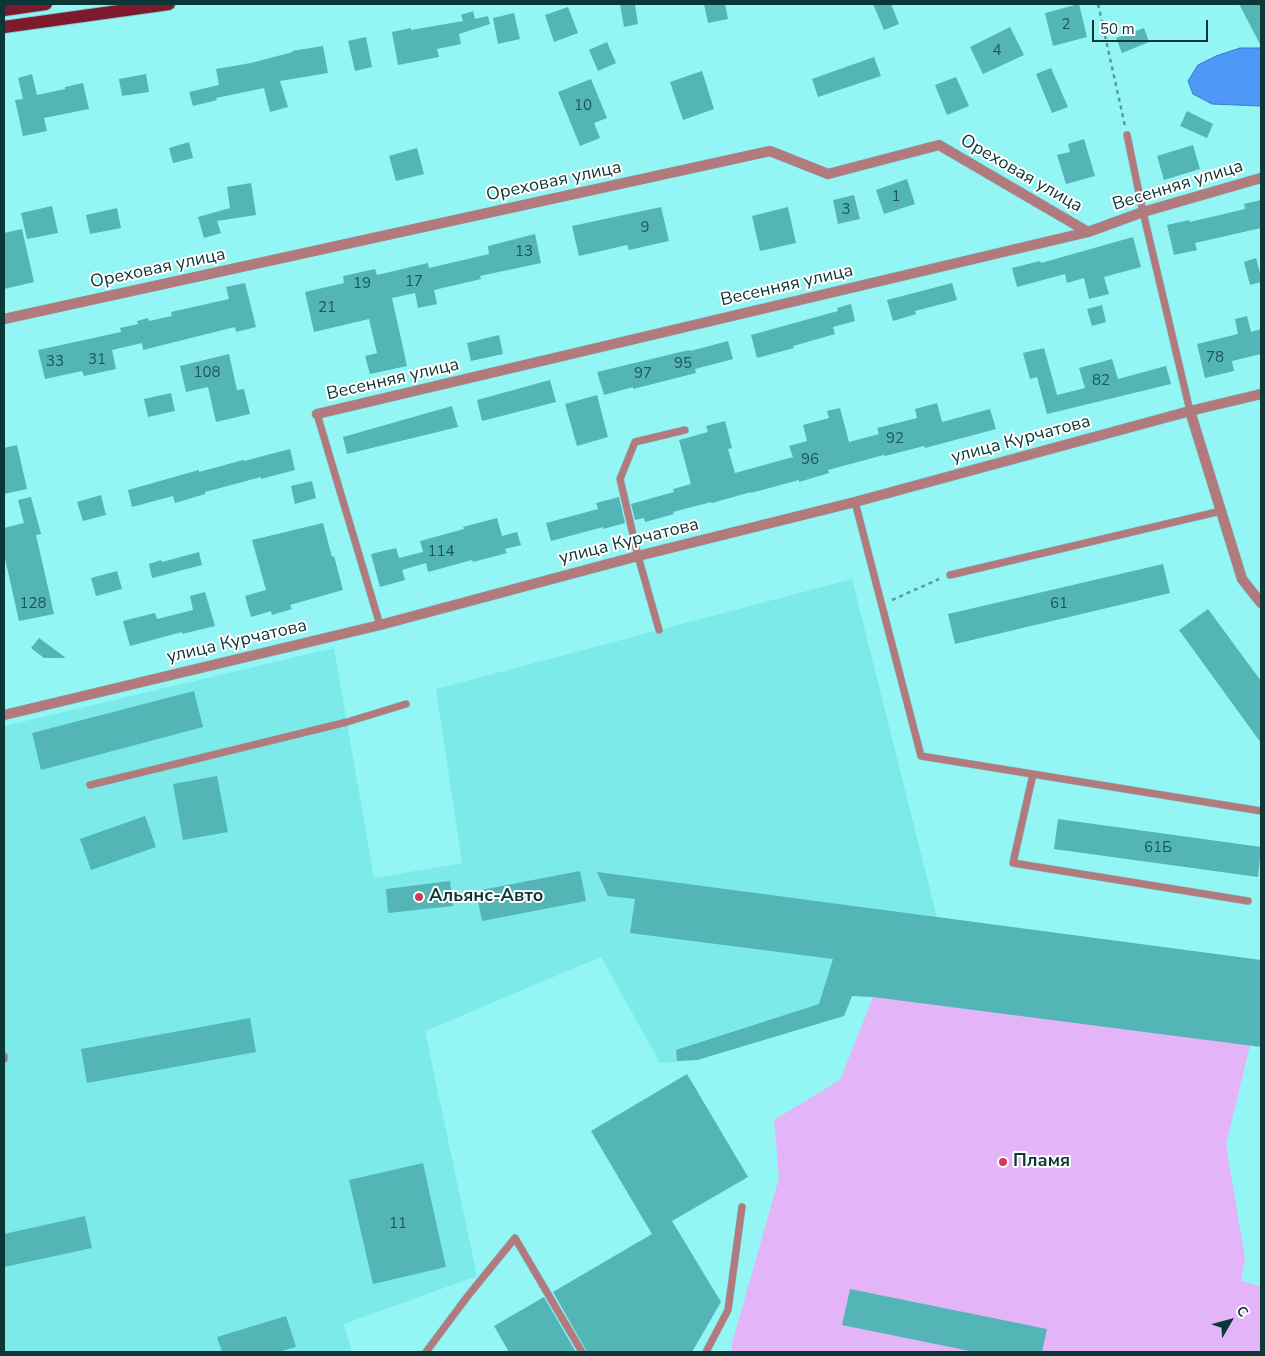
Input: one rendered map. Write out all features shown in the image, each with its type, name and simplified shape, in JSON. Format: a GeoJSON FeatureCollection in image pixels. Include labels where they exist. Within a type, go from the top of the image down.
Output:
{"type":"FeatureCollection","features":[{"type":"Feature","properties":{"kind":"main road"},"geometry":{"type":"LineString","coordinates":[[4,10],[46,4]]}},
{"type":"Feature","properties":{"kind":"main road"},"geometry":{"type":"LineString","coordinates":[[4,27],[168,4]]}},
{"type":"Feature","properties":{"kind":"street","name":"Ореховая улица"},"geometry":{"type":"LineString","coordinates":[[4,319],[770,151],[828,174],[939,146],[1088,232]]}},
{"type":"Feature","properties":{"kind":"street","name":"Весенняя улица"},"geometry":{"type":"LineString","coordinates":[[317,414],[1088,232],[1143,212],[1261,178]]}},
{"type":"Feature","properties":{"kind":"street","name":"улица Курчатова"},"geometry":{"type":"LineString","coordinates":[[4,715],[380,625],[638,556],[855,502],[1190,411],[1261,394]]}},
{"type":"Feature","properties":{"kind":"street"},"geometry":{"type":"LineString","coordinates":[[1190,411],[1242,580],[1261,603]]}},
{"type":"Feature","properties":{"kind":"lane"},"geometry":{"type":"LineString","coordinates":[[1127,135],[1143,212],[1190,411]]}},
{"type":"Feature","properties":{"kind":"lane"},"geometry":{"type":"LineString","coordinates":[[317,414],[380,625]]}},
{"type":"Feature","properties":{"kind":"lane"},"geometry":{"type":"LineString","coordinates":[[659,630],[638,556],[620,479],[635,442],[686,430]]}},
{"type":"Feature","properties":{"kind":"lane"},"geometry":{"type":"LineString","coordinates":[[855,502],[921,756],[1261,811]]}},
{"type":"Feature","properties":{"kind":"lane"},"geometry":{"type":"LineString","coordinates":[[950,574],[1221,511]]}},
{"type":"Feature","properties":{"kind":"lane"},"geometry":{"type":"LineString","coordinates":[[90,785],[347,722],[406,704]]}},
{"type":"Feature","properties":{"kind":"lane"},"geometry":{"type":"LineString","coordinates":[[1033,774],[1013,863],[1248,901]]}},
{"type":"Feature","properties":{"kind":"lane"},"geometry":{"type":"LineString","coordinates":[[706,1352],[728,1310],[742,1207]]}},
{"type":"Feature","properties":{"kind":"lane"},"geometry":{"type":"LineString","coordinates":[[426,1352],[467,1297],[515,1238],[582,1352]]}},
{"type":"Feature","properties":{"kind":"path"},"geometry":{"type":"LineString","coordinates":[[1098,4],[1127,135]]}},
{"type":"Feature","properties":{"kind":"path"},"geometry":{"type":"LineString","coordinates":[[881,604],[950,574]]}},
{"type":"Feature","properties":{"kind":"shaded area"},"geometry":{"type":"Polygon","coordinates":[[[852,579],[937,917],[1261,960],[1261,1047],[873,997],[852,996],[844,1016],[697,1060],[660,1063],[601,957],[425,1031],[477,1276],[344,1324],[352,1352],[4,1352],[4,726],[334,648],[374,878],[462,863],[436,689],[852,579]]]}},
{"type":"Feature","properties":{"kind":"shaded area","name":"Пламя"},"geometry":{"type":"Polygon","coordinates":[[[873,997],[1250,1045],[1226,1145],[1245,1258],[1241,1281],[1261,1286],[1261,1352],[732,1352],[732,1343],[779,1178],[774,1120],[840,1080],[873,997]]]}},
{"type":"Feature","properties":{"kind":"water"},"geometry":{"type":"Polygon","coordinates":[[[1240,48],[1261,48],[1261,106],[1212,104],[1193,94],[1188,81],[1198,65],[1216,56],[1240,48]]]}},
{"type":"Feature","properties":{"kind":"building"},"geometry":{"type":"Polygon","coordinates":[[[620,4],[635,4],[638,24],[624,27],[620,4]]]}},
{"type":"Feature","properties":{"kind":"building"},"geometry":{"type":"Polygon","coordinates":[[[704,4],[725,4],[728,19],[708,23],[704,4]]]}},
{"type":"Feature","properties":{"kind":"building"},"geometry":{"type":"Polygon","coordinates":[[[873,4],[891,4],[899,24],[884,30],[873,4]]]}},
{"type":"Feature","properties":{"kind":"building"},"geometry":{"type":"Polygon","coordinates":[[[1079,4],[1087,37],[1053,46],[1045,13],[1079,4]]]}},
{"type":"Feature","properties":{"kind":"building"},"geometry":{"type":"Polygon","coordinates":[[[1239,4],[1261,4],[1261,46],[1239,4]]]}},
{"type":"Feature","properties":{"kind":"building"},"geometry":{"type":"Polygon","coordinates":[[[568,7],[578,33],[554,42],[545,15],[568,7]]]}},
{"type":"Feature","properties":{"kind":"building"},"geometry":{"type":"Polygon","coordinates":[[[473,11],[475,19],[488,16],[490,24],[459,34],[461,44],[437,49],[439,57],[398,65],[392,32],[463,21],[461,15],[473,11]]]}},
{"type":"Feature","properties":{"kind":"building"},"geometry":{"type":"Polygon","coordinates":[[[514,13],[520,39],[498,44],[493,18],[514,13]]]}},
{"type":"Feature","properties":{"kind":"building"},"geometry":{"type":"Polygon","coordinates":[[[1010,27],[1024,55],[983,74],[970,47],[1010,27]]]}},
{"type":"Feature","properties":{"kind":"building"},"geometry":{"type":"Polygon","coordinates":[[[1144,28],[1149,42],[1122,53],[1116,38],[1144,28]]]}},
{"type":"Feature","properties":{"kind":"building"},"geometry":{"type":"Polygon","coordinates":[[[366,37],[372,67],[355,71],[348,41],[366,37]]]}},
{"type":"Feature","properties":{"kind":"building"},"geometry":{"type":"Polygon","coordinates":[[[607,42],[616,63],[598,71],[589,50],[607,42]]]}},
{"type":"Feature","properties":{"kind":"building"},"geometry":{"type":"Polygon","coordinates":[[[323,46],[328,73],[280,81],[288,107],[270,112],[264,88],[216,98],[217,100],[193,106],[189,92],[219,85],[216,69],[251,63],[292,51],[323,46]]]}},
{"type":"Feature","properties":{"kind":"building"},"geometry":{"type":"Polygon","coordinates":[[[874,57],[881,76],[818,97],[812,79],[874,57]]]}},
{"type":"Feature","properties":{"kind":"building"},"geometry":{"type":"Polygon","coordinates":[[[1051,68],[1068,107],[1052,113],[1036,74],[1051,68]]]}},
{"type":"Feature","properties":{"kind":"building"},"geometry":{"type":"Polygon","coordinates":[[[702,71],[714,109],[683,120],[670,82],[702,71]]]}},
{"type":"Feature","properties":{"kind":"building"},"geometry":{"type":"Polygon","coordinates":[[[32,74],[37,95],[83,83],[89,109],[44,118],[47,131],[23,136],[15,100],[23,99],[18,78],[32,74]]]}},
{"type":"Feature","properties":{"kind":"building"},"geometry":{"type":"Polygon","coordinates":[[[146,74],[149,92],[122,96],[119,79],[146,74]]]}},
{"type":"Feature","properties":{"kind":"building"},"geometry":{"type":"Polygon","coordinates":[[[956,77],[969,106],[947,115],[935,85],[956,77]]]}},
{"type":"Feature","properties":{"kind":"building"},"geometry":{"type":"Polygon","coordinates":[[[591,79],[607,118],[594,123],[600,138],[580,146],[558,92],[591,79]]]}},
{"type":"Feature","properties":{"kind":"building"},"geometry":{"type":"Polygon","coordinates":[[[1187,111],[1213,124],[1207,138],[1180,126],[1187,111]]]}},
{"type":"Feature","properties":{"kind":"building"},"geometry":{"type":"Polygon","coordinates":[[[1084,139],[1095,176],[1066,184],[1057,155],[1070,152],[1068,144],[1084,139]]]}},
{"type":"Feature","properties":{"kind":"building"},"geometry":{"type":"Polygon","coordinates":[[[189,142],[193,158],[173,163],[169,148],[189,142]]]}},
{"type":"Feature","properties":{"kind":"building"},"geometry":{"type":"Polygon","coordinates":[[[1193,145],[1200,169],[1164,180],[1157,156],[1193,145]]]}},
{"type":"Feature","properties":{"kind":"building"},"geometry":{"type":"Polygon","coordinates":[[[417,148],[424,174],[396,181],[389,156],[417,148]]]}},
{"type":"Feature","properties":{"kind":"building"},"geometry":{"type":"Polygon","coordinates":[[[907,179],[915,204],[884,214],[876,190],[907,179]]]}},
{"type":"Feature","properties":{"kind":"building"},"geometry":{"type":"Polygon","coordinates":[[[251,183],[256,215],[217,221],[221,233],[204,238],[198,217],[230,208],[227,187],[251,183]]]}},
{"type":"Feature","properties":{"kind":"building"},"geometry":{"type":"Polygon","coordinates":[[[854,195],[860,219],[838,224],[833,200],[854,195]]]}},
{"type":"Feature","properties":{"kind":"building"},"geometry":{"type":"Polygon","coordinates":[[[1261,200],[1261,228],[1195,243],[1197,250],[1174,255],[1167,225],[1189,220],[1190,222],[1245,209],[1244,204],[1261,200]]]}},
{"type":"Feature","properties":{"kind":"building"},"geometry":{"type":"Polygon","coordinates":[[[52,206],[58,233],[27,239],[21,213],[52,206]]]}},
{"type":"Feature","properties":{"kind":"building"},"geometry":{"type":"Polygon","coordinates":[[[661,207],[669,241],[629,250],[627,245],[579,256],[572,226],[661,207]]]}},
{"type":"Feature","properties":{"kind":"building"},"geometry":{"type":"Polygon","coordinates":[[[788,207],[796,243],[760,251],[752,216],[788,207]]]}},
{"type":"Feature","properties":{"kind":"building"},"geometry":{"type":"Polygon","coordinates":[[[117,208],[121,228],[90,234],[86,215],[117,208]]]}},
{"type":"Feature","properties":{"kind":"building"},"geometry":{"type":"Polygon","coordinates":[[[22,229],[34,282],[4,289],[4,233],[22,229]]]}},
{"type":"Feature","properties":{"kind":"building"},"geometry":{"type":"Polygon","coordinates":[[[535,234],[541,263],[480,276],[481,279],[434,290],[437,304],[418,308],[415,293],[392,298],[407,366],[370,374],[365,356],[377,353],[369,319],[314,332],[305,292],[344,283],[343,276],[375,269],[377,275],[428,263],[429,268],[489,254],[488,246],[535,234]]]}},
{"type":"Feature","properties":{"kind":"building"},"geometry":{"type":"Polygon","coordinates":[[[1133,237],[1141,267],[1104,277],[1109,294],[1089,299],[1084,278],[1067,283],[1065,274],[1017,287],[1012,268],[1040,261],[1041,263],[1133,237]]]}},
{"type":"Feature","properties":{"kind":"building"},"geometry":{"type":"Polygon","coordinates":[[[1256,258],[1261,282],[1250,285],[1244,262],[1256,258]]]}},
{"type":"Feature","properties":{"kind":"building"},"geometry":{"type":"Polygon","coordinates":[[[245,283],[256,327],[236,332],[235,327],[143,350],[142,343],[112,350],[116,369],[84,376],[82,371],[45,379],[38,350],[121,332],[120,328],[138,324],[137,321],[148,318],[149,321],[172,316],[171,312],[229,299],[226,287],[245,283]]]}},
{"type":"Feature","properties":{"kind":"building"},"geometry":{"type":"Polygon","coordinates":[[[952,283],[957,300],[915,311],[916,314],[893,321],[887,300],[952,283]]]}},
{"type":"Feature","properties":{"kind":"building"},"geometry":{"type":"Polygon","coordinates":[[[851,304],[855,321],[833,327],[835,334],[757,358],[751,335],[838,311],[837,308],[851,304]]]}},
{"type":"Feature","properties":{"kind":"building"},"geometry":{"type":"Polygon","coordinates":[[[1102,305],[1106,322],[1092,326],[1087,309],[1102,305]]]}},
{"type":"Feature","properties":{"kind":"building"},"geometry":{"type":"Polygon","coordinates":[[[1247,316],[1251,332],[1261,329],[1261,354],[1232,361],[1234,371],[1205,378],[1197,344],[1238,334],[1235,319],[1247,316]]]}},
{"type":"Feature","properties":{"kind":"building"},"geometry":{"type":"Polygon","coordinates":[[[499,335],[503,354],[471,361],[467,343],[499,335]]]}},
{"type":"Feature","properties":{"kind":"building"},"geometry":{"type":"Polygon","coordinates":[[[728,341],[733,359],[695,369],[696,373],[604,395],[597,372],[728,341]]]}},
{"type":"Feature","properties":{"kind":"building"},"geometry":{"type":"Polygon","coordinates":[[[1044,348],[1057,395],[1085,388],[1079,368],[1112,359],[1118,379],[1166,366],[1171,384],[1047,414],[1037,377],[1030,379],[1023,353],[1044,348]]]}},
{"type":"Feature","properties":{"kind":"building"},"geometry":{"type":"Polygon","coordinates":[[[229,354],[237,390],[244,389],[250,414],[216,422],[208,387],[186,392],[180,366],[229,354]]]}},
{"type":"Feature","properties":{"kind":"building"},"geometry":{"type":"Polygon","coordinates":[[[550,380],[556,402],[482,421],[477,400],[550,380]]]}},
{"type":"Feature","properties":{"kind":"building"},"geometry":{"type":"Polygon","coordinates":[[[171,393],[175,411],[148,417],[144,399],[171,393]]]}},
{"type":"Feature","properties":{"kind":"building"},"geometry":{"type":"Polygon","coordinates":[[[597,395],[608,437],[577,446],[565,404],[597,395]]]}},
{"type":"Feature","properties":{"kind":"building"},"geometry":{"type":"Polygon","coordinates":[[[937,403],[942,422],[990,409],[996,429],[925,448],[924,446],[884,455],[828,470],[829,473],[799,482],[799,480],[711,502],[645,522],[644,518],[635,520],[631,504],[674,492],[673,489],[691,484],[679,440],[708,432],[706,426],[725,421],[732,448],[728,449],[735,473],[793,457],[789,446],[807,441],[803,425],[829,418],[827,411],[840,408],[849,442],[879,434],[877,428],[917,418],[915,409],[937,403]]]}},
{"type":"Feature","properties":{"kind":"building"},"geometry":{"type":"Polygon","coordinates":[[[452,406],[458,427],[347,454],[343,437],[452,406]]]}},
{"type":"Feature","properties":{"kind":"building"},"geometry":{"type":"Polygon","coordinates":[[[17,445],[27,489],[4,494],[4,448],[17,445]]]}},
{"type":"Feature","properties":{"kind":"building"},"geometry":{"type":"Polygon","coordinates":[[[290,449],[295,470],[205,492],[205,494],[175,503],[173,496],[132,507],[128,490],[199,470],[199,472],[290,449]]]}},
{"type":"Feature","properties":{"kind":"building"},"geometry":{"type":"Polygon","coordinates":[[[312,481],[316,498],[295,504],[291,486],[312,481]]]}},
{"type":"Feature","properties":{"kind":"building"},"geometry":{"type":"Polygon","coordinates":[[[101,495],[106,515],[83,521],[77,502],[101,495]]]}},
{"type":"Feature","properties":{"kind":"building"},"geometry":{"type":"Polygon","coordinates":[[[31,497],[41,534],[36,535],[54,614],[19,621],[4,554],[4,528],[24,523],[18,500],[31,497]]]}},
{"type":"Feature","properties":{"kind":"building"},"geometry":{"type":"Polygon","coordinates":[[[619,497],[625,523],[551,541],[546,523],[598,509],[596,503],[619,497]]]}},
{"type":"Feature","properties":{"kind":"building"},"geometry":{"type":"Polygon","coordinates":[[[497,518],[502,536],[517,532],[521,545],[505,549],[507,553],[428,572],[426,563],[402,570],[405,580],[380,587],[371,554],[396,548],[399,558],[423,552],[420,541],[497,518]]]}},
{"type":"Feature","properties":{"kind":"building"},"geometry":{"type":"Polygon","coordinates":[[[323,523],[343,590],[290,605],[292,609],[272,615],[271,611],[251,617],[245,596],[266,590],[252,540],[323,523]]]}},
{"type":"Feature","properties":{"kind":"building"},"geometry":{"type":"Polygon","coordinates":[[[199,552],[202,565],[152,578],[149,564],[199,552]]]}},
{"type":"Feature","properties":{"kind":"building"},"geometry":{"type":"Polygon","coordinates":[[[1163,564],[1170,593],[955,644],[948,614],[1163,564]]]}},
{"type":"Feature","properties":{"kind":"building"},"geometry":{"type":"Polygon","coordinates":[[[117,571],[122,589],[96,596],[91,578],[117,571]]]}},
{"type":"Feature","properties":{"kind":"building"},"geometry":{"type":"Polygon","coordinates":[[[205,592],[215,626],[182,634],[182,632],[130,646],[123,621],[155,613],[157,619],[193,610],[190,596],[205,592]]]}},
{"type":"Feature","properties":{"kind":"building"},"geometry":{"type":"Polygon","coordinates":[[[1208,609],[1261,681],[1261,743],[1179,630],[1208,609]]]}},
{"type":"Feature","properties":{"kind":"building"},"geometry":{"type":"Polygon","coordinates":[[[39,638],[66,658],[44,658],[31,648],[39,638]]]}},
{"type":"Feature","properties":{"kind":"building"},"geometry":{"type":"Polygon","coordinates":[[[194,691],[203,727],[41,770],[32,733],[194,691]]]}},
{"type":"Feature","properties":{"kind":"building"},"geometry":{"type":"Polygon","coordinates":[[[217,776],[228,832],[183,840],[173,784],[217,776]]]}},
{"type":"Feature","properties":{"kind":"building"},"geometry":{"type":"Polygon","coordinates":[[[145,816],[156,847],[91,870],[80,839],[145,816]]]}},
{"type":"Feature","properties":{"kind":"building"},"geometry":{"type":"Polygon","coordinates":[[[1058,819],[1261,847],[1258,877],[1054,849],[1058,819]]]}},
{"type":"Feature","properties":{"kind":"building"},"geometry":{"type":"Polygon","coordinates":[[[580,871],[586,901],[482,921],[476,891],[580,871]]]}},
{"type":"Feature","properties":{"kind":"building"},"geometry":{"type":"Polygon","coordinates":[[[597,872],[1261,960],[1261,1047],[873,997],[852,996],[844,1016],[697,1060],[677,1061],[676,1050],[819,1004],[833,959],[630,933],[635,899],[608,896],[597,872]]]}},
{"type":"Feature","properties":{"kind":"building","name":"Альянс-Авто"},"geometry":{"type":"Polygon","coordinates":[[[450,881],[453,906],[388,913],[386,889],[450,881]]]}},
{"type":"Feature","properties":{"kind":"building"},"geometry":{"type":"Polygon","coordinates":[[[250,1018],[256,1052],[87,1083],[81,1049],[250,1018]]]}},
{"type":"Feature","properties":{"kind":"building"},"geometry":{"type":"Polygon","coordinates":[[[687,1074],[748,1177],[672,1221],[721,1302],[692,1352],[587,1352],[553,1292],[652,1234],[591,1131],[687,1074]]]}},
{"type":"Feature","properties":{"kind":"building"},"geometry":{"type":"Polygon","coordinates":[[[423,1163],[446,1267],[373,1284],[349,1180],[423,1163]]]}},
{"type":"Feature","properties":{"kind":"building"},"geometry":{"type":"Polygon","coordinates":[[[85,1216],[92,1248],[4,1267],[4,1234],[85,1216]]]}},
{"type":"Feature","properties":{"kind":"building"},"geometry":{"type":"Polygon","coordinates":[[[850,1289],[1047,1329],[1042,1352],[975,1352],[842,1325],[850,1289]]]}},
{"type":"Feature","properties":{"kind":"building"},"geometry":{"type":"Polygon","coordinates":[[[544,1297],[576,1352],[509,1352],[494,1326],[544,1297]]]}},
{"type":"Feature","properties":{"kind":"building"},"geometry":{"type":"Polygon","coordinates":[[[286,1316],[296,1347],[278,1352],[222,1352],[217,1337],[286,1316]]]}},
{"type":"Feature","properties":{"kind":"place","name":"Альянс-Авто"},"geometry":{"type":"Point","coordinates":[419,897]}},
{"type":"Feature","properties":{"kind":"place","name":"Пламя"},"geometry":{"type":"Point","coordinates":[1003,1162]}}]}
